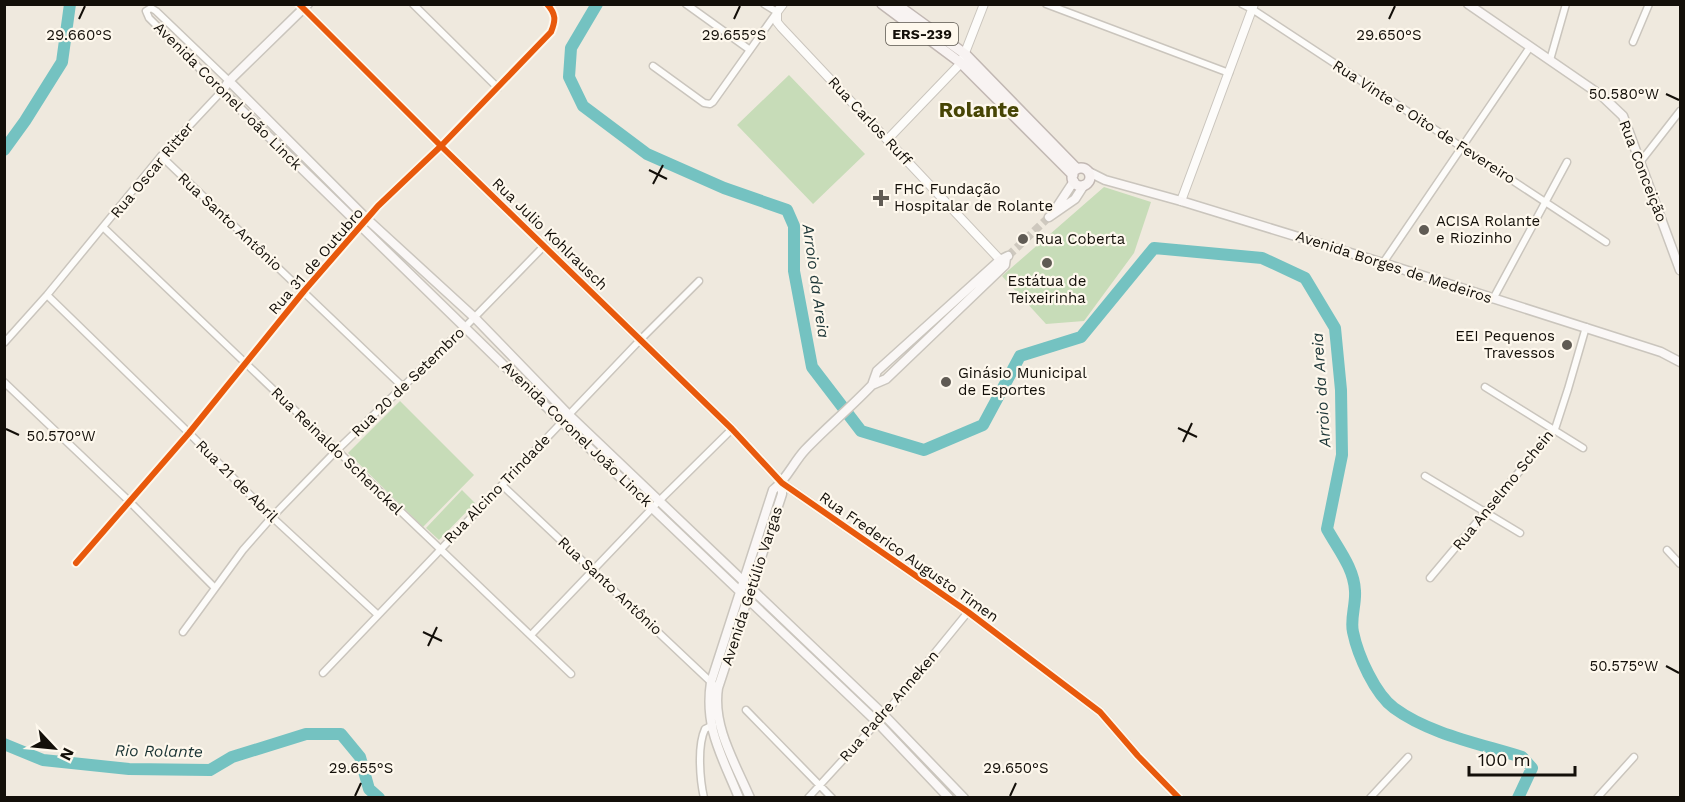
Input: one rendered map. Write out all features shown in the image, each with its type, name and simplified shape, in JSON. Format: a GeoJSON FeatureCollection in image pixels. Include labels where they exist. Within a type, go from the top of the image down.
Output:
{"type":"FeatureCollection","features":[{"type":"Feature","properties":{"kind":"main road","name":"ERS-239"},"geometry":{"type":"LineString","coordinates":[[882,4],[963,58]]}},
{"type":"Feature","properties":{"kind":"main road","name":"ERS-239"},"geometry":{"type":"LineString","coordinates":[[897,4],[963,58],[1075,175]]}},
{"type":"Feature","properties":{"kind":"main road","name":"Rua Conceição"},"geometry":{"type":"LineString","coordinates":[[1468,4],[1602,96],[1623,116],[1680,270]]}},
{"type":"Feature","properties":{"kind":"main road","name":"Rua Oscar Ritter"},"geometry":{"type":"LineString","coordinates":[[222,91],[228,81],[304,6]]}},
{"type":"Feature","properties":{"kind":"main road","name":"Avenida Coronel João Linck"},"geometry":{"type":"LineString","coordinates":[[228,81],[466,327],[657,504],[964,798]]}},
{"type":"Feature","properties":{"kind":"main road","name":"Avenida Coronel João Linck"},"geometry":{"type":"LineString","coordinates":[[222,91],[365,223],[475,318],[565,418]]}},
{"type":"Feature","properties":{"kind":"main road"},"geometry":{"type":"LineString","coordinates":[[1089,172],[1090,178],[1075,199],[1051,216],[1075,175],[1084,168],[1105,180]]}},
{"type":"Feature","properties":{"kind":"main road"},"geometry":{"type":"LineString","coordinates":[[1075,175],[1077,184],[1105,180]]}},
{"type":"Feature","properties":{"kind":"main road","name":"Avenida Borges de Medeiros"},"geometry":{"type":"LineString","coordinates":[[1105,180],[1181,201],[1586,327],[1661,352],[1680,362]]}},
{"type":"Feature","properties":{"kind":"main road","name":"Avenida Getúlio Vargas"},"geometry":{"type":"LineString","coordinates":[[715,725],[708,701],[746,590],[762,538],[773,490],[782,483],[794,462],[829,427],[872,385],[886,379],[929,330],[1005,260]]}},
{"type":"Feature","properties":{"kind":"main road","name":"Avenida Coronel João Linck"},"geometry":{"type":"LineString","coordinates":[[881,718],[949,798]]}},
{"type":"Feature","properties":{"kind":"main road"},"geometry":{"type":"LineString","coordinates":[[715,725],[739,798]]}},
{"type":"Feature","properties":{"kind":"main road"},"geometry":{"type":"LineString","coordinates":[[715,725],[750,798]]}},
{"type":"Feature","properties":{"kind":"street"},"geometry":{"type":"LineString","coordinates":[[412,4],[498,88]]}},
{"type":"Feature","properties":{"kind":"street","name":"Rua 31 de Outubro"},"geometry":{"type":"LineString","coordinates":[[76,562],[189,433],[304,291],[378,206],[441,146],[551,32],[555,22],[554,12],[546,4]]}},
{"type":"Feature","properties":{"kind":"street"},"geometry":{"type":"LineString","coordinates":[[686,4],[750,50]]}},
{"type":"Feature","properties":{"kind":"street"},"geometry":{"type":"LineString","coordinates":[[764,4],[777,12]]}},
{"type":"Feature","properties":{"kind":"street"},"geometry":{"type":"LineString","coordinates":[[653,66],[704,103],[710,104],[783,4]]}},
{"type":"Feature","properties":{"kind":"street"},"geometry":{"type":"LineString","coordinates":[[888,139],[963,58],[984,4]]}},
{"type":"Feature","properties":{"kind":"street"},"geometry":{"type":"LineString","coordinates":[[1046,4],[1229,74]]}},
{"type":"Feature","properties":{"kind":"street","name":"Rua Vinte e Oito de Fevereiro"},"geometry":{"type":"LineString","coordinates":[[1242,4],[1253,7],[1606,242]]}},
{"type":"Feature","properties":{"kind":"street"},"geometry":{"type":"LineString","coordinates":[[1550,60],[1566,4]]}},
{"type":"Feature","properties":{"kind":"street"},"geometry":{"type":"LineString","coordinates":[[1633,42],[1649,4]]}},
{"type":"Feature","properties":{"kind":"street","name":"Rua Julio Kohlrausch"},"geometry":{"type":"LineString","coordinates":[[304,6],[441,146],[732,429],[782,483]]}},
{"type":"Feature","properties":{"kind":"street"},"geometry":{"type":"LineString","coordinates":[[1181,201],[1253,7]]}},
{"type":"Feature","properties":{"kind":"street","name":"Avenida Coronel João Linck"},"geometry":{"type":"LineString","coordinates":[[222,91],[149,18],[147,10],[151,8],[156,11],[228,81]]}},
{"type":"Feature","properties":{"kind":"street","name":"Rua Carlos Ruff"},"geometry":{"type":"LineString","coordinates":[[777,12],[777,22],[781,27],[1005,260]]}},
{"type":"Feature","properties":{"kind":"street"},"geometry":{"type":"LineString","coordinates":[[1383,263],[1530,46]]}},
{"type":"Feature","properties":{"kind":"street","name":"Rua Oscar Ritter"},"geometry":{"type":"LineString","coordinates":[[4,343],[47,295],[161,156],[222,91]]}},
{"type":"Feature","properties":{"kind":"street"},"geometry":{"type":"LineString","coordinates":[[1641,161],[1680,111]]}},
{"type":"Feature","properties":{"kind":"street","name":"Rua Santo Antônio"},"geometry":{"type":"LineString","coordinates":[[161,156],[402,386]]}},
{"type":"Feature","properties":{"kind":"street"},"geometry":{"type":"LineString","coordinates":[[1493,299],[1567,162]]}},
{"type":"Feature","properties":{"kind":"street","name":"Rua Reinaldo Schenckel"},"geometry":{"type":"LineString","coordinates":[[104,227],[571,674]]}},
{"type":"Feature","properties":{"kind":"street","name":"Rua 20 de Setembro"},"geometry":{"type":"LineString","coordinates":[[183,632],[243,550],[272,518],[336,451],[475,318],[544,245]]}},
{"type":"Feature","properties":{"kind":"street","name":"Rua Alcino Trindade"},"geometry":{"type":"LineString","coordinates":[[323,673],[565,418],[699,281]]}},
{"type":"Feature","properties":{"kind":"street","name":"Rua 21 de Abril"},"geometry":{"type":"LineString","coordinates":[[47,295],[189,433],[272,518],[378,615]]}},
{"type":"Feature","properties":{"kind":"street","name":"Rua Anselmo Schein"},"geometry":{"type":"LineString","coordinates":[[1430,578],[1554,429],[1586,327]]}},
{"type":"Feature","properties":{"kind":"street"},"geometry":{"type":"LineString","coordinates":[[4,382],[129,501],[215,588]]}},
{"type":"Feature","properties":{"kind":"street"},"geometry":{"type":"LineString","coordinates":[[1485,387],[1583,448]]}},
{"type":"Feature","properties":{"kind":"street"},"geometry":{"type":"LineString","coordinates":[[531,635],[732,429]]}},
{"type":"Feature","properties":{"kind":"street"},"geometry":{"type":"LineString","coordinates":[[1425,476],[1520,533]]}},
{"type":"Feature","properties":{"kind":"street","name":"Rua Frederico Augusto Timen"},"geometry":{"type":"LineString","coordinates":[[782,483],[968,612],[1100,712],[1137,756],[1179,798]]}},
{"type":"Feature","properties":{"kind":"street","name":"Rua Santo Antônio"},"geometry":{"type":"LineString","coordinates":[[502,485],[714,685]]}},
{"type":"Feature","properties":{"kind":"street"},"geometry":{"type":"LineString","coordinates":[[1667,550],[1680,564]]}},
{"type":"Feature","properties":{"kind":"street","name":"Rua Padre Anneken"},"geometry":{"type":"LineString","coordinates":[[808,798],[881,718],[968,612]]}},
{"type":"Feature","properties":{"kind":"street"},"geometry":{"type":"LineString","coordinates":[[746,710],[832,798]]}},
{"type":"Feature","properties":{"kind":"street"},"geometry":{"type":"LineString","coordinates":[[704,798],[701,778],[701,738],[705,729],[715,725]]}},
{"type":"Feature","properties":{"kind":"street"},"geometry":{"type":"LineString","coordinates":[[1370,798],[1408,757]]}},
{"type":"Feature","properties":{"kind":"street"},"geometry":{"type":"LineString","coordinates":[[1597,798],[1634,757]]}},
{"type":"Feature","properties":{"kind":"green space"},"geometry":{"type":"Polygon","coordinates":[[[789,75],[865,154],[813,204],[737,125],[789,75]]]}},
{"type":"Feature","properties":{"kind":"green space"},"geometry":{"type":"Polygon","coordinates":[[[1104,187],[1151,202],[1134,253],[1084,321],[1046,324],[1002,276],[1104,187]]]}},
{"type":"Feature","properties":{"kind":"green space"},"geometry":{"type":"Polygon","coordinates":[[[400,401],[474,475],[423,527],[348,453],[400,401]]]}},
{"type":"Feature","properties":{"kind":"green space"},"geometry":{"type":"Polygon","coordinates":[[[462,490],[475,503],[439,540],[426,528],[462,490]]]}},
{"type":"Feature","properties":{"kind":"waterway","name":"Rio Rolante"},"geometry":{"type":"LineString","coordinates":[[4,150],[62,62],[70,4]]}},
{"type":"Feature","properties":{"kind":"waterway","name":"Arroio da Areia"},"geometry":{"type":"LineString","coordinates":[[597,4],[571,48],[569,77],[583,106],[647,154],[724,188],[787,210],[794,226],[794,271],[812,367],[861,431],[924,450],[983,425],[1020,356],[1081,337],[1154,248],[1262,258],[1305,278],[1335,328],[1341,390],[1342,455],[1327,529],[1352,574],[1355,596],[1352,627],[1363,663],[1380,694],[1394,708],[1408,717],[1439,732],[1522,757],[1532,768],[1518,798]]}},
{"type":"Feature","properties":{"kind":"waterway","name":"Rio Rolante"},"geometry":{"type":"LineString","coordinates":[[4,744],[43,760],[129,769],[210,770],[232,757],[306,734],[341,734],[360,757],[369,789],[379,798]]}},
{"type":"Feature","properties":{"kind":"tunnel"},"geometry":{"type":"LineString","coordinates":[[1008,256],[1049,217]]}},
{"type":"Feature","properties":{"kind":"cycle path"},"geometry":{"type":"LineString","coordinates":[[299,4],[441,146],[732,429],[782,483],[968,612],[1100,712],[1179,798]]}},
{"type":"Feature","properties":{"kind":"cycle path"},"geometry":{"type":"LineString","coordinates":[[76,563],[189,433],[304,291],[378,206],[441,146],[551,32],[554,17],[547,4]]}},
{"type":"Feature","properties":{"kind":"place","name":"FHC Fundação Hospitalar de Rolante"},"geometry":{"type":"Point","coordinates":[881,198]}},
{"type":"Feature","properties":{"kind":"place","name":"ACISA Rolante e Riozinho"},"geometry":{"type":"Point","coordinates":[1424,230]}},
{"type":"Feature","properties":{"kind":"place","name":"Rua Coberta"},"geometry":{"type":"Point","coordinates":[1023,239]}},
{"type":"Feature","properties":{"kind":"place","name":"Estátua de Teixeirinha"},"geometry":{"type":"Point","coordinates":[1047,263]}},
{"type":"Feature","properties":{"kind":"place","name":"EEI Pequenos Travessos"},"geometry":{"type":"Point","coordinates":[1567,345]}},
{"type":"Feature","properties":{"kind":"place","name":"Ginásio Municipal de Esportes"},"geometry":{"type":"Point","coordinates":[946,382]}},
{"type":"Feature","properties":{"kind":"district","name":"Rolante"},"geometry":{"type":"Point","coordinates":[979,109]}}]}
